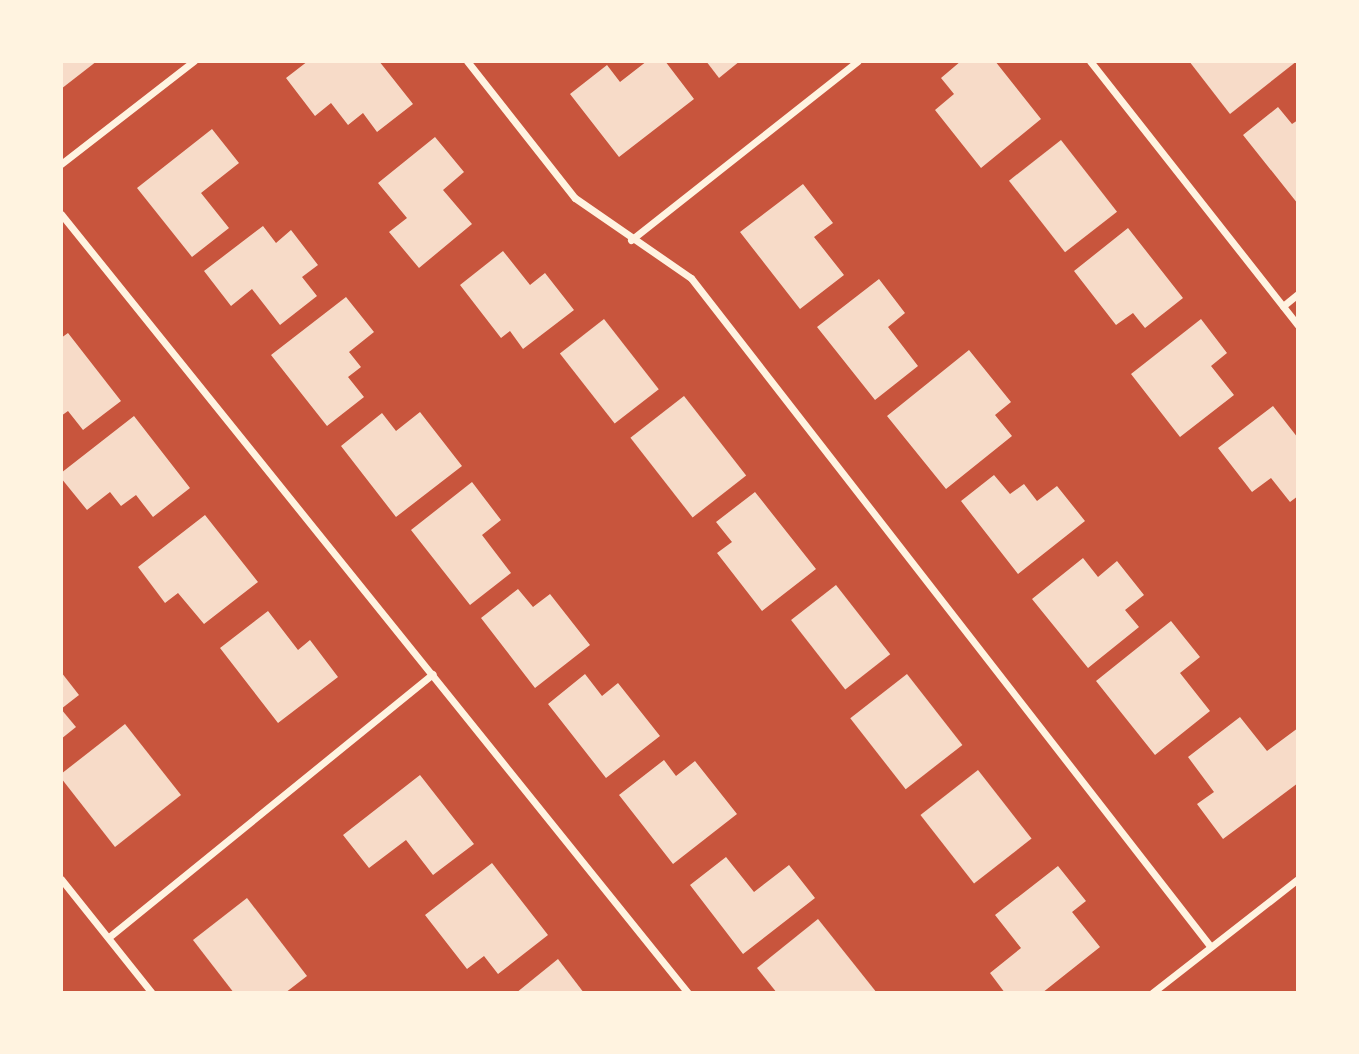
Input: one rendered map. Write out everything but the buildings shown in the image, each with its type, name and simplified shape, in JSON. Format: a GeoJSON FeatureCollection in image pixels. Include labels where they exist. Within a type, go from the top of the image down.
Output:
{"type":"FeatureCollection","features":[{"type":"Feature","properties":{"kind":"street"},"geometry":{"type":"LineString","coordinates":[[61,164],[194,61]]}},
{"type":"Feature","properties":{"kind":"street"},"geometry":{"type":"LineString","coordinates":[[467,61],[575,198],[631,240],[691,278],[1210,946]]}},
{"type":"Feature","properties":{"kind":"street"},"geometry":{"type":"LineString","coordinates":[[631,240],[858,61]]}},
{"type":"Feature","properties":{"kind":"street"},"geometry":{"type":"LineString","coordinates":[[1090,61],[1298,325]]}},
{"type":"Feature","properties":{"kind":"street"},"geometry":{"type":"LineString","coordinates":[[61,214],[688,993]]}},
{"type":"Feature","properties":{"kind":"street"},"geometry":{"type":"LineString","coordinates":[[1283,306],[1298,294]]}},
{"type":"Feature","properties":{"kind":"street"},"geometry":{"type":"LineString","coordinates":[[109,937],[433,674]]}},
{"type":"Feature","properties":{"kind":"street"},"geometry":{"type":"LineString","coordinates":[[61,879],[152,993]]}},
{"type":"Feature","properties":{"kind":"street"},"geometry":{"type":"LineString","coordinates":[[1152,993],[1298,879]]}}]}
